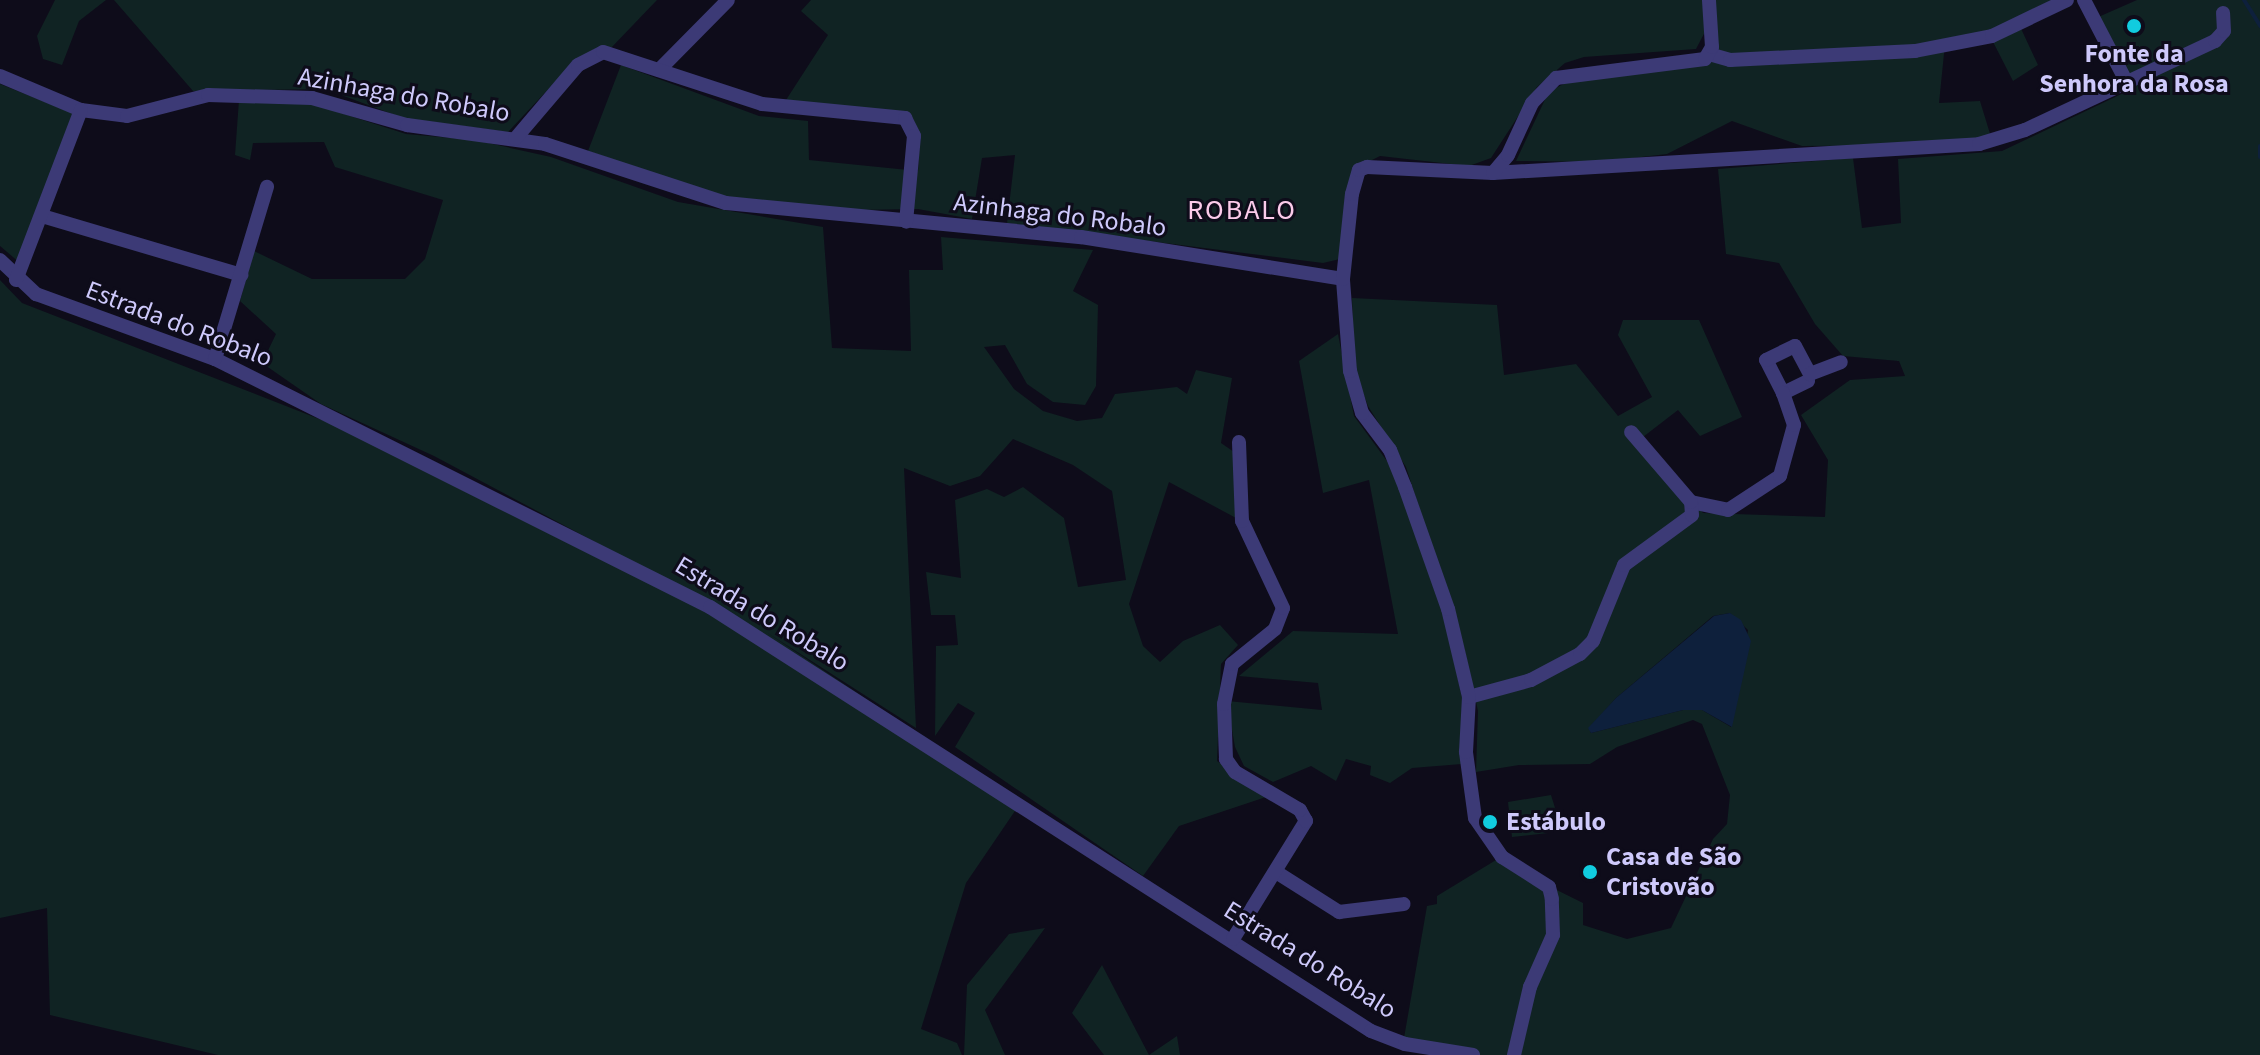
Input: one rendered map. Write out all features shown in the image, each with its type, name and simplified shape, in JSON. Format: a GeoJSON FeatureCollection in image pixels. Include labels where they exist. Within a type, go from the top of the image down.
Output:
{"type":"FeatureCollection","features":[{"type":"Feature","properties":{"kind":"street"},"geometry":{"type":"LineString","coordinates":[[659,70],[728,0]]}},
{"type":"Feature","properties":{"kind":"street"},"geometry":{"type":"LineString","coordinates":[[1709,0],[1709,54]]}},
{"type":"Feature","properties":{"kind":"street"},"geometry":{"type":"LineString","coordinates":[[1493,173],[1508,155],[1532,103],[1556,78],[1691,63],[1709,54],[1730,60],[1915,51],[2008,30],[2067,0]]}},
{"type":"Feature","properties":{"kind":"street"},"geometry":{"type":"LineString","coordinates":[[2084,0],[2127,83]]}},
{"type":"Feature","properties":{"kind":"street"},"geometry":{"type":"LineString","coordinates":[[1514,1055],[1530,987],[1553,935],[1552,899],[1549,887],[1502,857],[1475,818],[1466,752],[1469,697],[1448,609],[1390,450],[1362,413],[1350,371],[1343,279],[1359,170],[1493,173],[1979,144],[2025,130],[2215,41],[2224,31],[2223,13]]}},
{"type":"Feature","properties":{"kind":"street"},"geometry":{"type":"LineString","coordinates":[[515,139],[578,65],[596,52],[762,104],[905,118],[914,136],[906,222]]}},
{"type":"Feature","properties":{"kind":"street","name":"Azinhaga do Robalo"},"geometry":{"type":"LineString","coordinates":[[0,76],[81,110],[127,116],[208,95],[312,98],[407,125],[545,144],[715,201],[1081,237],[1343,279]]}},
{"type":"Feature","properties":{"kind":"street"},"geometry":{"type":"LineString","coordinates":[[16,280],[81,110]]}},
{"type":"Feature","properties":{"kind":"street"},"geometry":{"type":"LineString","coordinates":[[215,359],[267,187]]}},
{"type":"Feature","properties":{"kind":"street"},"geometry":{"type":"LineString","coordinates":[[42,216],[241,275]]}},
{"type":"Feature","properties":{"kind":"street","name":"Estrada do Robalo"},"geometry":{"type":"LineString","coordinates":[[0,260],[16,280],[36,294],[215,359],[710,607],[976,774],[1139,885],[1233,939],[1371,1031],[1405,1044],[1473,1055]]}},
{"type":"Feature","properties":{"kind":"street"},"geometry":{"type":"LineString","coordinates":[[1691,502],[1728,510],[1780,476],[1794,425],[1783,393],[1766,360],[1795,346],[1810,374],[1841,362]]}},
{"type":"Feature","properties":{"kind":"street"},"geometry":{"type":"LineString","coordinates":[[1783,393],[1808,381]]}},
{"type":"Feature","properties":{"kind":"street"},"geometry":{"type":"LineString","coordinates":[[1469,697],[1531,680],[1580,654],[1593,641],[1624,565],[1687,522],[1692,515],[1691,502],[1631,432]]}},
{"type":"Feature","properties":{"kind":"street"},"geometry":{"type":"LineString","coordinates":[[1233,939],[1303,830],[1305,815],[1235,772],[1226,759],[1224,704],[1232,664],[1275,629],[1283,608],[1242,521],[1239,442]]}},
{"type":"Feature","properties":{"kind":"street"},"geometry":{"type":"LineString","coordinates":[[1276,872],[1339,912],[1404,904]]}},
{"type":"Feature","properties":{"kind":"green space"},"geometry":{"type":"Polygon","coordinates":[[[55,0],[106,0],[79,21],[62,65],[43,59],[37,36],[55,0]]]}},
{"type":"Feature","properties":{"kind":"green space"},"geometry":{"type":"Polygon","coordinates":[[[114,0],[657,0],[610,49],[594,49],[555,82],[508,132],[403,118],[325,89],[193,91],[114,0]]]}},
{"type":"Feature","properties":{"kind":"green space"},"geometry":{"type":"Polygon","coordinates":[[[811,0],[1704,0],[1706,30],[1696,49],[1584,57],[1565,63],[1537,87],[1491,158],[1469,166],[1380,156],[1360,166],[1340,259],[1323,263],[1007,223],[1015,155],[982,158],[972,219],[918,209],[854,210],[722,196],[588,151],[621,65],[759,116],[808,121],[809,160],[918,171],[920,136],[910,119],[786,100],[828,35],[801,11],[811,0]]]}},
{"type":"Feature","properties":{"kind":"green space"},"geometry":{"type":"Polygon","coordinates":[[[1713,0],[2058,0],[2017,20],[2038,65],[2013,81],[1989,34],[1945,44],[1939,103],[1980,101],[1991,137],[1957,145],[1802,146],[1732,121],[1667,154],[1599,162],[1516,161],[1549,91],[1583,75],[1704,56],[1713,0]]]}},
{"type":"Feature","properties":{"kind":"green space"},"geometry":{"type":"Polygon","coordinates":[[[2137,0],[2260,0],[2260,1055],[1453,1055],[1404,1038],[1427,906],[1437,904],[1437,896],[1496,860],[1583,903],[1583,925],[1627,939],[1671,928],[1713,839],[1727,824],[1730,795],[1702,724],[1693,720],[1617,747],[1590,764],[1519,765],[1476,772],[1478,711],[1464,647],[1406,467],[1368,406],[1354,369],[1352,298],[1497,305],[1504,375],[1576,364],[1618,416],[1652,397],[1618,335],[1623,320],[1699,320],[1742,417],[1700,436],[1678,410],[1643,437],[1703,513],[1825,517],[1828,460],[1801,415],[1850,380],[1905,376],[1899,361],[1843,356],[1815,324],[1779,263],[1726,254],[1718,169],[1853,158],[1862,228],[1901,223],[1898,159],[2002,151],[2134,88],[2096,18],[2137,0]],[[1730,613],[1713,616],[1616,698],[1589,728],[1591,733],[1683,710],[1702,710],[1731,727],[1748,630],[1730,613]]]}},
{"type":"Feature","properties":{"kind":"green space"},"geometry":{"type":"Polygon","coordinates":[[[0,84],[73,113],[20,263],[0,246],[0,84]]]}},
{"type":"Feature","properties":{"kind":"green space"},"geometry":{"type":"Polygon","coordinates":[[[239,100],[310,103],[406,134],[475,140],[551,157],[678,202],[823,227],[832,348],[911,351],[909,270],[943,270],[941,237],[1093,250],[1073,291],[1098,305],[1096,386],[1085,405],[1053,402],[1027,384],[1005,345],[984,347],[1014,389],[1043,411],[1077,421],[1102,418],[1115,394],[1177,387],[1187,394],[1196,370],[1232,378],[1221,443],[1234,452],[1236,518],[1169,482],[1129,604],[1143,646],[1160,662],[1183,641],[1220,625],[1238,645],[1221,664],[1217,761],[1266,797],[1179,826],[1143,876],[955,747],[975,713],[958,703],[935,736],[936,646],[958,645],[955,615],[931,615],[926,572],[961,578],[955,500],[987,489],[1004,497],[1023,487],[1064,518],[1078,587],[1126,580],[1112,491],[1073,465],[1013,439],[980,476],[950,486],[904,468],[916,728],[766,632],[1021,802],[966,883],[921,1029],[957,1043],[962,1055],[218,1055],[50,1015],[47,908],[0,918],[0,280],[22,303],[337,426],[599,544],[434,456],[321,404],[262,363],[276,334],[240,301],[254,251],[312,279],[405,279],[425,259],[443,200],[335,167],[324,142],[253,143],[250,160],[235,155],[239,100]]]}},
{"type":"Feature","properties":{"kind":"green space"},"geometry":{"type":"Polygon","coordinates":[[[1338,334],[1354,416],[1395,472],[1442,607],[1465,711],[1462,764],[1412,768],[1390,783],[1370,775],[1371,766],[1346,759],[1336,781],[1311,766],[1273,782],[1244,766],[1235,747],[1227,701],[1322,710],[1318,683],[1239,676],[1293,631],[1398,634],[1369,480],[1323,493],[1299,361],[1338,334]]]}},
{"type":"Feature","properties":{"kind":"green space"},"geometry":{"type":"Polygon","coordinates":[[[1551,795],[1561,827],[1557,832],[1512,837],[1508,802],[1551,795]]]}},
{"type":"Feature","properties":{"kind":"green space"},"geometry":{"type":"Polygon","coordinates":[[[1045,928],[985,1010],[1005,1055],[964,1055],[967,985],[1009,934],[1045,928]]]}},
{"type":"Feature","properties":{"kind":"green space"},"geometry":{"type":"Polygon","coordinates":[[[1102,965],[1149,1055],[1104,1055],[1072,1013],[1102,965]]]}},
{"type":"Feature","properties":{"kind":"green space"},"geometry":{"type":"Polygon","coordinates":[[[1177,1036],[1180,1055],[1149,1055],[1177,1036]]]}},
{"type":"Feature","properties":{"kind":"water"},"geometry":{"type":"Polygon","coordinates":[[[1730,613],[1741,620],[1751,641],[1732,727],[1702,710],[1683,710],[1591,733],[1588,728],[1616,698],[1714,616],[1730,613]]]}},
{"type":"Feature","properties":{"kind":"waterway"},"geometry":{"type":"LineString","coordinates":[[2244,0],[2260,26]]}},
{"type":"Feature","properties":{"kind":"waterway"},"geometry":{"type":"LineString","coordinates":[[2260,146],[2260,157]]}},
{"type":"Feature","properties":{"kind":"place","name":"Fonte da Senhora da Rosa"},"geometry":{"type":"Point","coordinates":[2134,26]}},
{"type":"Feature","properties":{"kind":"place","name":"Estábulo"},"geometry":{"type":"Point","coordinates":[1490,822]}},
{"type":"Feature","properties":{"kind":"place","name":"Casa de São Cristovão"},"geometry":{"type":"Point","coordinates":[1590,872]}},
{"type":"Feature","properties":{"kind":"district","name":"ROBALO"},"geometry":{"type":"Point","coordinates":[1242,210]}}]}
